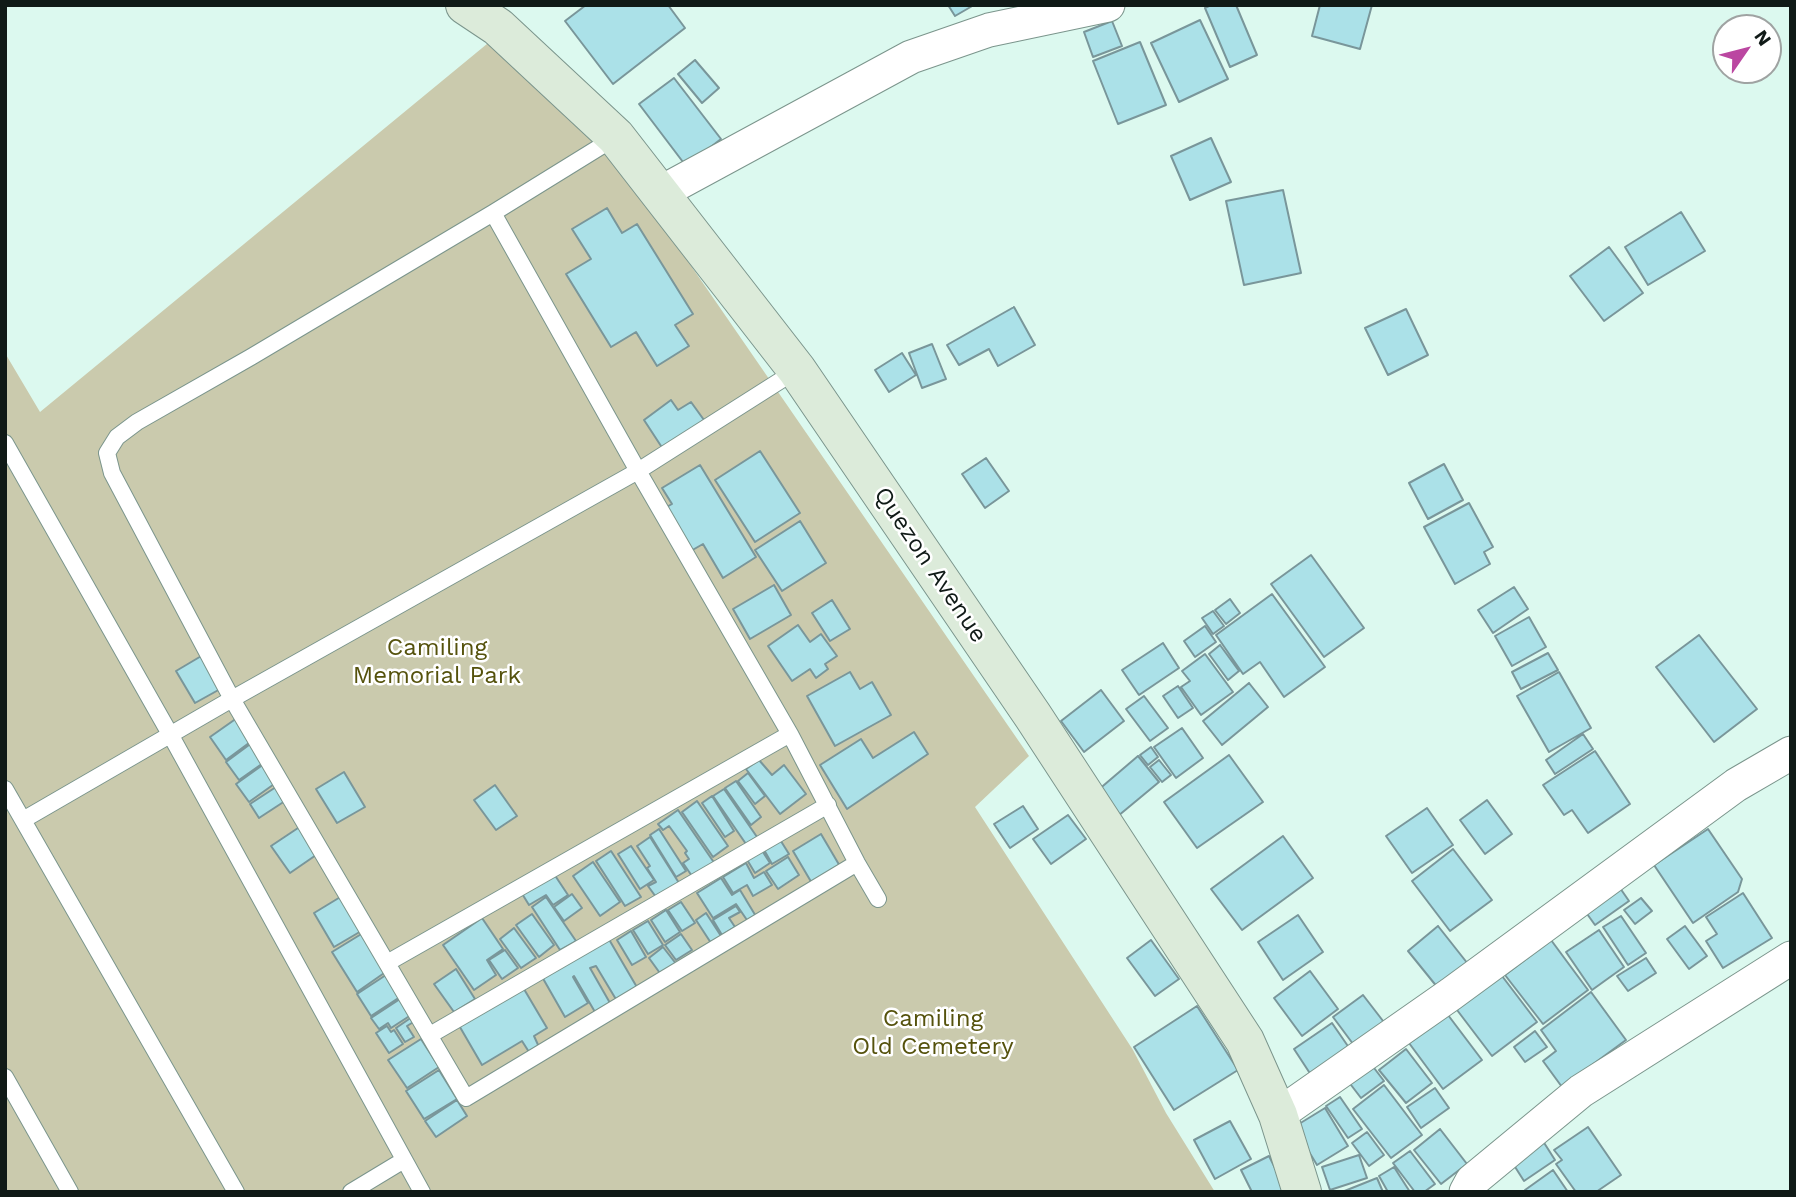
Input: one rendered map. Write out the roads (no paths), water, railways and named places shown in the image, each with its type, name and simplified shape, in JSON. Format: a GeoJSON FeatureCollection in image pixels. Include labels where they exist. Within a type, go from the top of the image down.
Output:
{"type":"FeatureCollection","features":[{"type":"Feature","properties":{"kind":"street","name":"Quezon Avenue"},"geometry":{"type":"LineString","coordinates":[[465,5],[498,27],[616,137],[797,370],[1033,716],[1245,1041],[1278,1115],[1302,1192]]}},
{"type":"Feature","properties":{"kind":"street"},"geometry":{"type":"LineString","coordinates":[[660,193],[911,57],[989,30],[1108,5]]}},
{"type":"Feature","properties":{"kind":"street"},"geometry":{"type":"LineString","coordinates":[[1278,1115],[1451,994],[1736,785],[1791,753]]}},
{"type":"Feature","properties":{"kind":"street"},"geometry":{"type":"LineString","coordinates":[[1466,1192],[1472,1181],[1581,1091],[1791,958]]}},
{"type":"Feature","properties":{"kind":"lane"},"geometry":{"type":"LineString","coordinates":[[616,137],[493,213],[137,422],[117,437],[107,453],[112,473],[232,699],[466,1098],[857,863]]}},
{"type":"Feature","properties":{"kind":"lane"},"geometry":{"type":"LineString","coordinates":[[493,213],[790,734],[878,899]]}},
{"type":"Feature","properties":{"kind":"lane"},"geometry":{"type":"LineString","coordinates":[[23,820],[170,734],[638,471],[797,370]]}},
{"type":"Feature","properties":{"kind":"lane"},"geometry":{"type":"LineString","coordinates":[[8,452],[170,734],[422,1192]]}},
{"type":"Feature","properties":{"kind":"lane"},"geometry":{"type":"LineString","coordinates":[[387,963],[790,734]]}},
{"type":"Feature","properties":{"kind":"lane"},"geometry":{"type":"LineString","coordinates":[[5,789],[236,1192]]}},
{"type":"Feature","properties":{"kind":"lane"},"geometry":{"type":"LineString","coordinates":[[430,1035],[828,805]]}},
{"type":"Feature","properties":{"kind":"lane"},"geometry":{"type":"LineString","coordinates":[[5,1077],[69,1192]]}},
{"type":"Feature","properties":{"kind":"lane"},"geometry":{"type":"LineString","coordinates":[[351,1192],[404,1160]]}},
{"type":"Feature","properties":{"kind":"park label","name":"Camiling Memorial Park"},"geometry":{"type":"Point","coordinates":[437,662]}},
{"type":"Feature","properties":{"kind":"park label","name":"Camiling Old Cemetery"},"geometry":{"type":"Point","coordinates":[933,1033]}}]}
